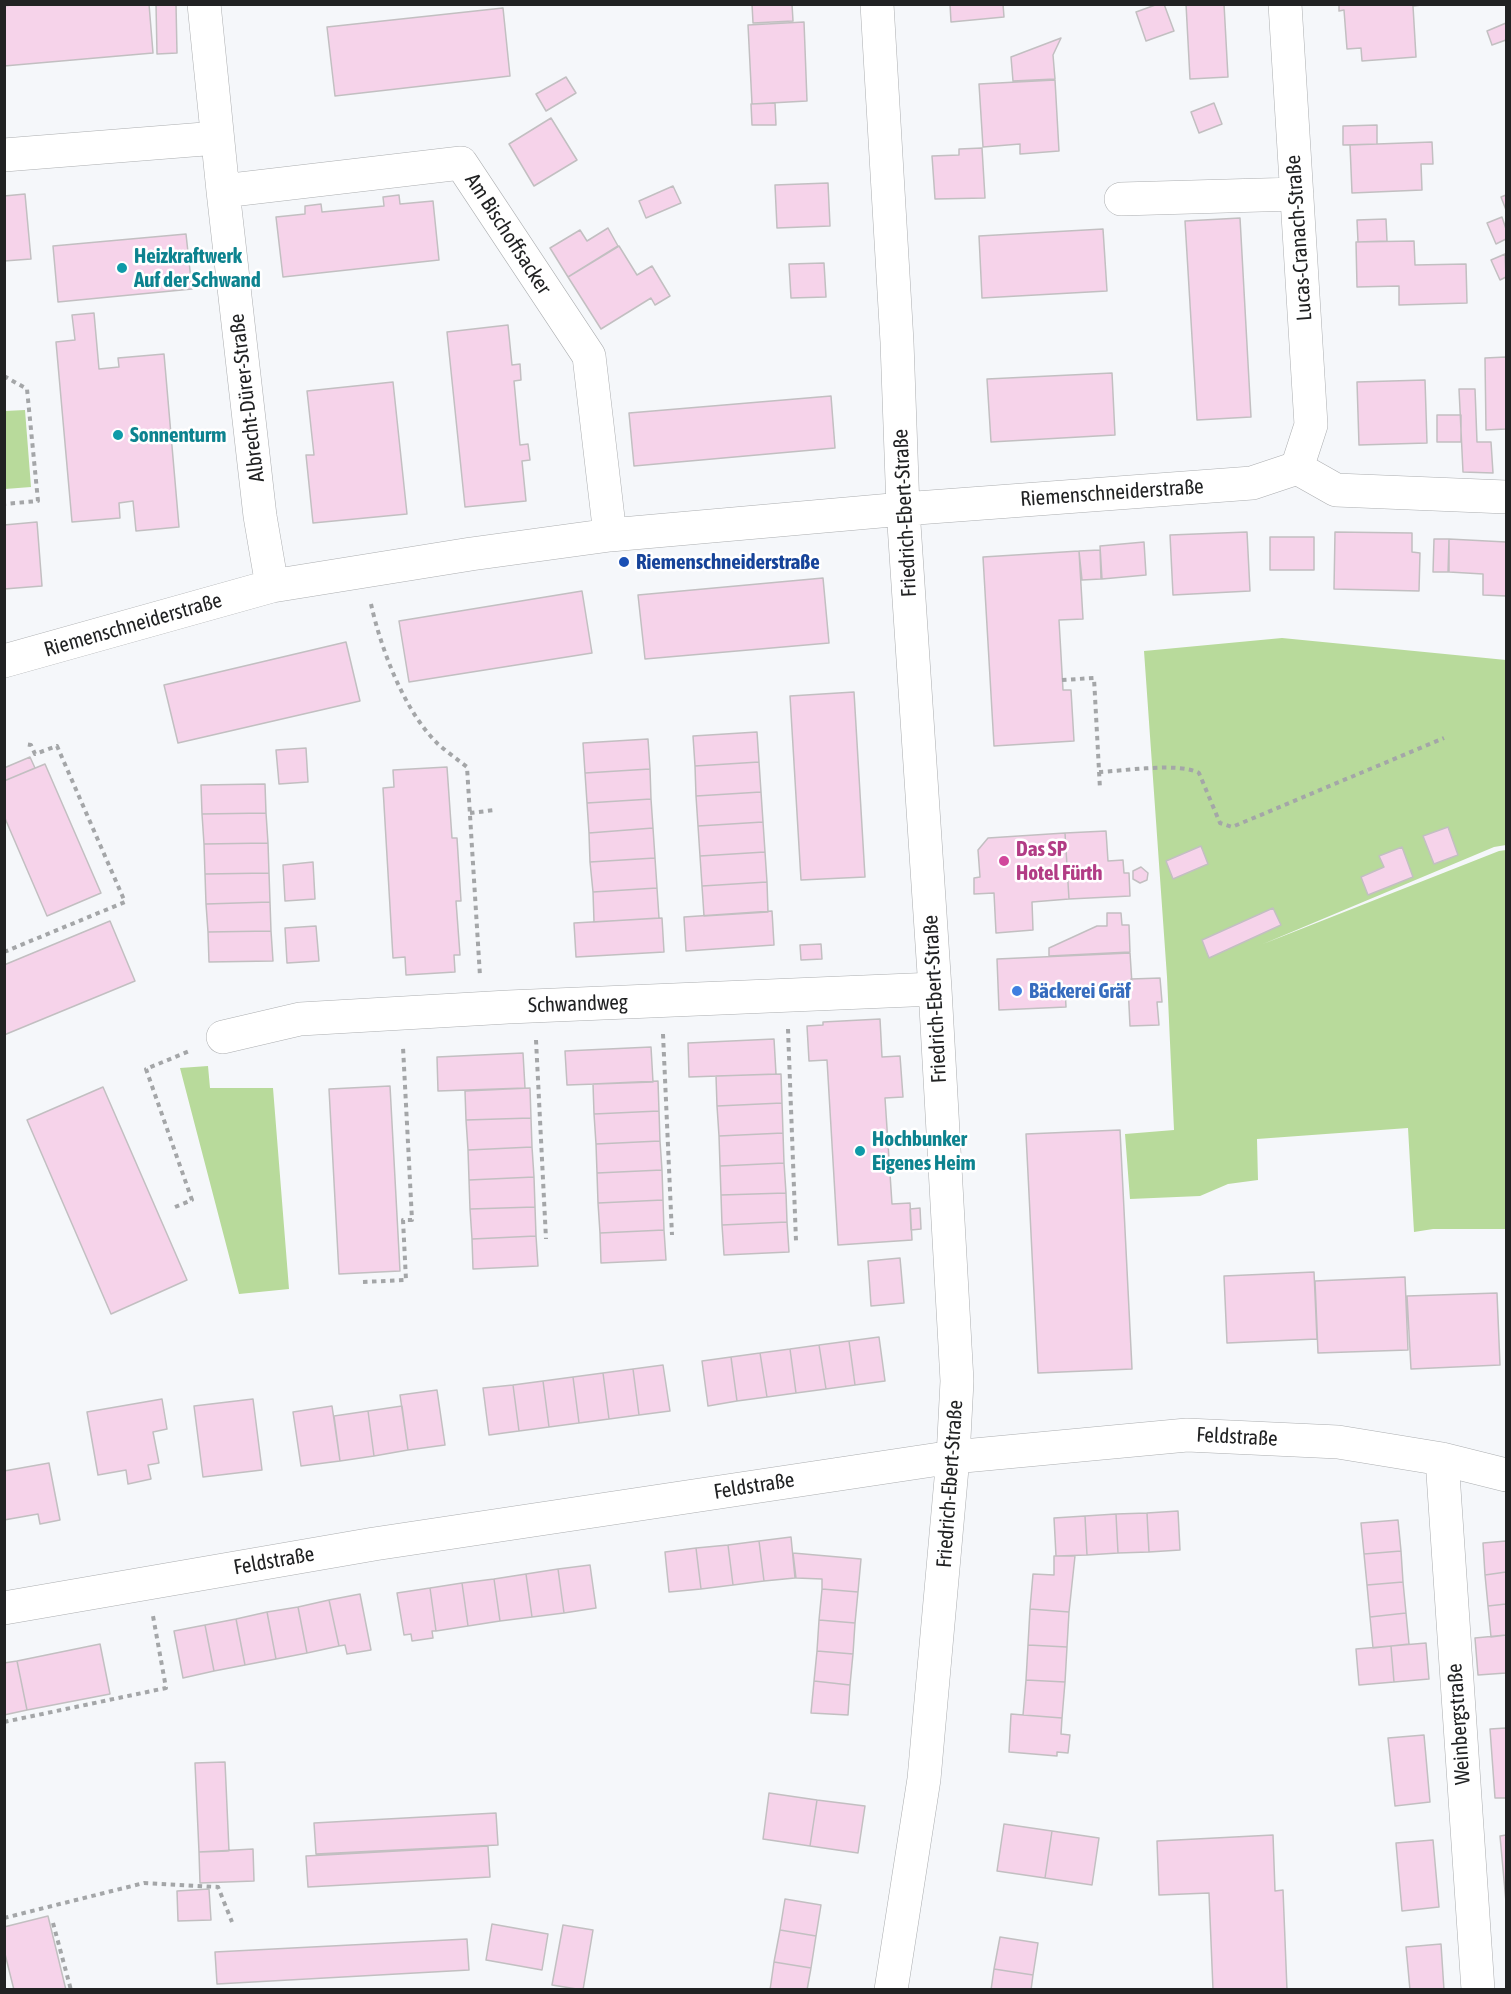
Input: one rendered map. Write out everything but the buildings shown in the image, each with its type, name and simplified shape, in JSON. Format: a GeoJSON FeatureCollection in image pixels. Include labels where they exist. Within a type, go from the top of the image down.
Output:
{"type":"FeatureCollection","features":[{"type":"Feature","properties":{"kind":"street","name":"Albrecht-Dürer-Straße"},"geometry":{"type":"LineString","coordinates":[[204,4],[260,516],[272,586]]}},
{"type":"Feature","properties":{"kind":"street","name":"Friedrich-Ebert-Straße"},"geometry":{"type":"LineString","coordinates":[[878,4],[903,509],[935,989],[957,1381],[953,1456],[924,1779],[891,1989]]}},
{"type":"Feature","properties":{"kind":"street","name":"Lucas-Cranach-Straße"},"geometry":{"type":"LineString","coordinates":[[1285,4],[1311,425],[1297,468]]}},
{"type":"Feature","properties":{"kind":"street"},"geometry":{"type":"LineString","coordinates":[[4,154],[217,138]]}},
{"type":"Feature","properties":{"kind":"street","name":"Am Bischoffsacker"},"geometry":{"type":"LineString","coordinates":[[223,192],[461,163],[589,356],[610,535]]}},
{"type":"Feature","properties":{"kind":"street"},"geometry":{"type":"LineString","coordinates":[[1121,199],[1297,194]]}},
{"type":"Feature","properties":{"kind":"street"},"geometry":{"type":"LineString","coordinates":[[1297,468],[1336,490],[1506,497]]}},
{"type":"Feature","properties":{"kind":"street","name":"Riemenschneiderstraße"},"geometry":{"type":"LineString","coordinates":[[4,661],[272,586],[471,554],[610,535],[903,509],[1252,483],[1297,468]]}},
{"type":"Feature","properties":{"kind":"street","name":"Schwandweg"},"geometry":{"type":"LineString","coordinates":[[223,1037],[300,1019],[482,1008],[935,989]]}},
{"type":"Feature","properties":{"kind":"street","name":"Feldstraße"},"geometry":{"type":"LineString","coordinates":[[4,1608],[374,1544],[953,1456],[1188,1435],[1338,1442],[1442,1459],[1506,1475]]}},
{"type":"Feature","properties":{"kind":"street","name":"Weinbergstraße"},"geometry":{"type":"LineString","coordinates":[[1442,1459],[1478,1989]]}},
{"type":"Feature","properties":{"kind":"path"},"geometry":{"type":"LineString","coordinates":[[4,376],[27,389],[38,501],[4,504]]}},
{"type":"Feature","properties":{"kind":"path"},"geometry":{"type":"LineString","coordinates":[[364,571],[377,634],[416,718],[438,744],[467,767],[482,1008]]}},
{"type":"Feature","properties":{"kind":"path"},"geometry":{"type":"LineString","coordinates":[[1062,680],[1094,678],[1100,789]]}},
{"type":"Feature","properties":{"kind":"path"},"geometry":{"type":"LineString","coordinates":[[1099,772],[1179,768],[1193,770],[1199,773],[1220,823],[1232,827],[1444,738]]}},
{"type":"Feature","properties":{"kind":"path"},"geometry":{"type":"LineString","coordinates":[[4,952],[125,902],[57,746],[34,754],[31,745],[25,744]]}},
{"type":"Feature","properties":{"kind":"path"},"geometry":{"type":"LineString","coordinates":[[470,813],[495,810]]}},
{"type":"Feature","properties":{"kind":"path"},"geometry":{"type":"LineString","coordinates":[[787,995],[796,1241]]}},
{"type":"Feature","properties":{"kind":"path"},"geometry":{"type":"LineString","coordinates":[[661,1000],[672,1235]]}},
{"type":"Feature","properties":{"kind":"path"},"geometry":{"type":"LineString","coordinates":[[534,1006],[546,1239]]}},
{"type":"Feature","properties":{"kind":"path"},"geometry":{"type":"LineString","coordinates":[[363,1282],[406,1280],[403,1220],[411,1220],[402,1013]]}},
{"type":"Feature","properties":{"kind":"path"},"geometry":{"type":"LineString","coordinates":[[175,1207],[192,1200],[146,1069],[223,1037]]}},
{"type":"Feature","properties":{"kind":"path"},"geometry":{"type":"LineString","coordinates":[[4,1722],[166,1688],[147,1583]]}},
{"type":"Feature","properties":{"kind":"path"},"geometry":{"type":"LineString","coordinates":[[4,1918],[144,1883],[218,1887],[232,1922]]}},
{"type":"Feature","properties":{"kind":"path"},"geometry":{"type":"LineString","coordinates":[[53,1923],[71,1989]]}},
{"type":"Feature","properties":{"kind":"green space"},"geometry":{"type":"Polygon","coordinates":[[[25,410],[31,487],[5,489],[5,411],[25,410]]]}},
{"type":"Feature","properties":{"kind":"green space"},"geometry":{"type":"Polygon","coordinates":[[[1282,638],[1506,660],[1506,845],[1494,847],[1263,944],[1506,850],[1506,1229],[1433,1229],[1414,1232],[1408,1128],[1257,1139],[1258,1180],[1228,1184],[1200,1196],[1130,1199],[1125,1134],[1174,1130],[1167,977],[1144,651],[1282,638]]]}},
{"type":"Feature","properties":{"kind":"green space"},"geometry":{"type":"Polygon","coordinates":[[[208,1066],[210,1088],[273,1088],[289,1289],[239,1294],[180,1068],[208,1066]]]}},
{"type":"Feature","properties":{"kind":"place","name":"Heizkraftwerk Auf der Schwand"},"geometry":{"type":"Point","coordinates":[122,268]}},
{"type":"Feature","properties":{"kind":"place","name":"Sonnenturm"},"geometry":{"type":"Point","coordinates":[118,435]}},
{"type":"Feature","properties":{"kind":"place","name":"Riemenschneiderstraße"},"geometry":{"type":"Point","coordinates":[624,562]}},
{"type":"Feature","properties":{"kind":"place","name":"Das SP Hotel Fürth"},"geometry":{"type":"Point","coordinates":[1004,861]}},
{"type":"Feature","properties":{"kind":"place","name":"Bäckerei Gräf"},"geometry":{"type":"Point","coordinates":[1017,991]}},
{"type":"Feature","properties":{"kind":"place","name":"Hochbunker Eigenes Heim"},"geometry":{"type":"Point","coordinates":[860,1151]}}]}
